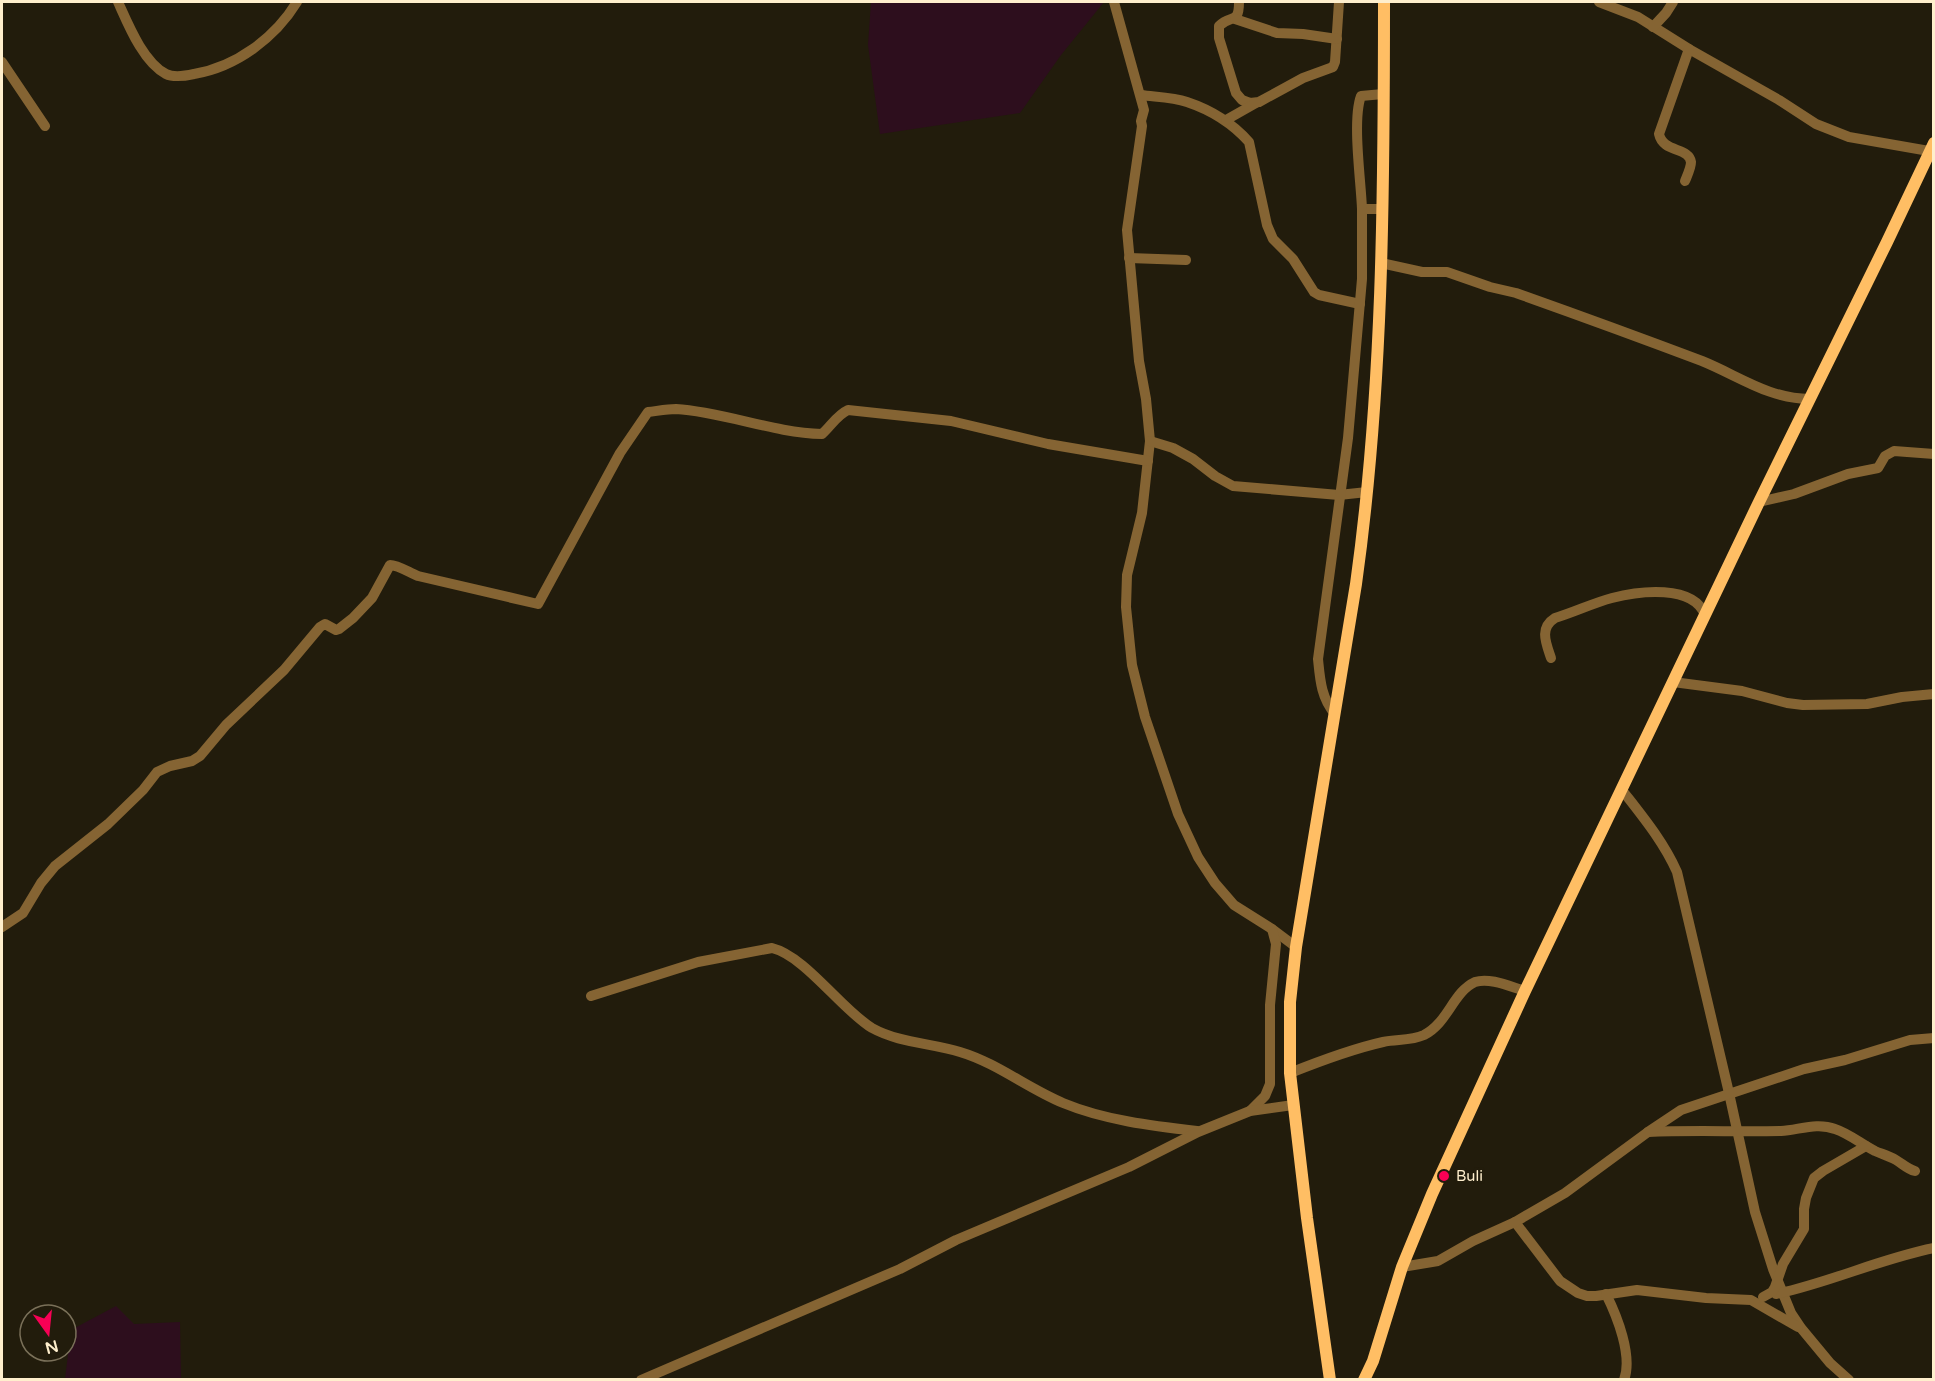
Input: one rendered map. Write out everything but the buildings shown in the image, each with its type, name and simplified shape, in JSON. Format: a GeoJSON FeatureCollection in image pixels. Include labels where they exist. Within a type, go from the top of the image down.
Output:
{"type":"FeatureCollection","features":[{"type":"Feature","properties":{"kind":"main road"},"geometry":{"type":"LineString","coordinates":[[1330,1380],[1293,1105],[1290,1073],[1290,1002],[1296,947],[1356,584],[1367,492],[1378,362],[1384,2]]}},
{"type":"Feature","properties":{"kind":"main road"},"geometry":{"type":"LineString","coordinates":[[1364,1380],[1373,1361],[1402,1267],[1432,1194],[1525,991],[1931,147]]}},
{"type":"Feature","properties":{"kind":"street"},"geometry":{"type":"LineString","coordinates":[[118,2],[144,52],[164,73],[171,76],[183,76],[214,69],[247,54],[270,34],[297,2]]}},
{"type":"Feature","properties":{"kind":"street"},"geometry":{"type":"LineString","coordinates":[[1113,2],[1144,110],[1127,230],[1139,361],[1150,441],[1142,513],[1127,575],[1128,628],[1132,665],[1138,695],[1178,814],[1198,857],[1215,883],[1234,904],[1296,947]]}},
{"type":"Feature","properties":{"kind":"street"},"geometry":{"type":"LineString","coordinates":[[1235,19],[1239,14],[1239,2]]}},
{"type":"Feature","properties":{"kind":"street"},"geometry":{"type":"LineString","coordinates":[[1226,120],[1303,78],[1333,67],[1339,2]]}},
{"type":"Feature","properties":{"kind":"street"},"geometry":{"type":"LineString","coordinates":[[1599,2],[1638,17],[1689,50],[1831,131],[1861,140],[1931,147]]}},
{"type":"Feature","properties":{"kind":"street"},"geometry":{"type":"LineString","coordinates":[[1653,27],[1673,2]]}},
{"type":"Feature","properties":{"kind":"street"},"geometry":{"type":"LineString","coordinates":[[1259,102],[1250,103],[1242,100],[1236,93],[1220,38],[1219,26],[1224,21],[1235,19],[1277,33],[1337,39]]}},
{"type":"Feature","properties":{"kind":"street"},"geometry":{"type":"LineString","coordinates":[[1685,181],[1691,164],[1690,159],[1683,153],[1666,146],[1659,134],[1689,50]]}},
{"type":"Feature","properties":{"kind":"street"},"geometry":{"type":"LineString","coordinates":[[2,62],[45,126]]}},
{"type":"Feature","properties":{"kind":"street"},"geometry":{"type":"LineString","coordinates":[[1335,714],[1326,704],[1319,676],[1318,659],[1348,438],[1360,304],[1362,209],[1358,104],[1361,96],[1383,94]]}},
{"type":"Feature","properties":{"kind":"street"},"geometry":{"type":"LineString","coordinates":[[1141,95],[1186,101],[1226,120],[1249,142],[1267,225],[1273,239],[1293,259],[1314,292],[1360,304]]}},
{"type":"Feature","properties":{"kind":"street"},"geometry":{"type":"LineString","coordinates":[[1362,209],[1382,209]]}},
{"type":"Feature","properties":{"kind":"street"},"geometry":{"type":"LineString","coordinates":[[1129,258],[1186,260]]}},
{"type":"Feature","properties":{"kind":"street"},"geometry":{"type":"LineString","coordinates":[[1381,263],[1422,272],[1447,272],[1490,287],[1516,293],[1706,363],[1778,395],[1810,399]]}},
{"type":"Feature","properties":{"kind":"street"},"geometry":{"type":"LineString","coordinates":[[2,927],[23,913],[55,866],[108,824],[143,790],[157,771],[192,761],[200,756],[226,725],[284,670],[320,627],[326,624],[336,630],[353,618],[372,598],[390,566],[395,565],[418,576],[538,604],[620,453],[648,412],[682,410],[789,431],[822,434],[832,426],[840,414],[848,410],[951,421],[1048,444],[1148,461]]}},
{"type":"Feature","properties":{"kind":"street"},"geometry":{"type":"LineString","coordinates":[[1150,441],[1173,448],[1233,486],[1339,495],[1367,492]]}},
{"type":"Feature","properties":{"kind":"street"},"geometry":{"type":"LineString","coordinates":[[1759,502],[1794,494],[1848,474],[1878,468],[1889,453],[1934,454]]}},
{"type":"Feature","properties":{"kind":"street"},"geometry":{"type":"LineString","coordinates":[[1551,658],[1545,639],[1549,622],[1613,598],[1651,593],[1675,594],[1697,603],[1705,615]]}},
{"type":"Feature","properties":{"kind":"street"},"geometry":{"type":"LineString","coordinates":[[1673,682],[1742,691],[1771,700],[1803,705],[1867,704],[1934,694]]}},
{"type":"Feature","properties":{"kind":"street"},"geometry":{"type":"LineString","coordinates":[[1622,790],[1657,835],[1669,853],[1677,872],[1755,1212],[1777,1279],[1791,1313],[1801,1328],[1830,1363],[1849,1380]]}},
{"type":"Feature","properties":{"kind":"street"},"geometry":{"type":"LineString","coordinates":[[1250,1112],[1265,1096],[1270,1084],[1270,1005],[1276,944],[1272,929]]}},
{"type":"Feature","properties":{"kind":"street"},"geometry":{"type":"LineString","coordinates":[[591,996],[698,962],[772,948],[780,950],[796,962],[872,1028],[911,1042],[960,1052],[990,1064],[1062,1103],[1082,1110],[1124,1120],[1198,1132]]}},
{"type":"Feature","properties":{"kind":"street"},"geometry":{"type":"LineString","coordinates":[[1290,1073],[1383,1042],[1423,1036],[1443,1020],[1462,992],[1478,981],[1488,981],[1525,991]]}},
{"type":"Feature","properties":{"kind":"street"},"geometry":{"type":"LineString","coordinates":[[1402,1267],[1438,1261],[1473,1241],[1515,1222],[1565,1193],[1681,1110],[1804,1069],[1845,1060],[1910,1040],[1934,1038]]}},
{"type":"Feature","properties":{"kind":"street"},"geometry":{"type":"LineString","coordinates":[[640,1380],[900,1269],[956,1240],[1129,1167],[1198,1132],[1250,1112],[1293,1105]]}},
{"type":"Feature","properties":{"kind":"street"},"geometry":{"type":"LineString","coordinates":[[1648,1132],[1795,1131],[1816,1126],[1833,1128],[1915,1172]]}},
{"type":"Feature","properties":{"kind":"street"},"geometry":{"type":"LineString","coordinates":[[1763,1297],[1772,1292],[1804,1229],[1806,1198],[1814,1178],[1866,1146]]}},
{"type":"Feature","properties":{"kind":"street"},"geometry":{"type":"LineString","coordinates":[[1515,1222],[1560,1281],[1587,1296],[1637,1290],[1706,1298],[1751,1300],[1818,1284],[1875,1263],[1934,1248]]}},
{"type":"Feature","properties":{"kind":"street"},"geometry":{"type":"LineString","coordinates":[[1606,1294],[1620,1327],[1627,1371],[1624,1380]]}},
{"type":"Feature","properties":{"kind":"street"},"geometry":{"type":"LineString","coordinates":[[1751,1300],[1801,1328]]}},
{"type":"Feature","properties":{"kind":"shaded area"},"geometry":{"type":"Polygon","coordinates":[[[871,2],[1104,2],[1061,55],[1020,113],[880,134],[868,45],[871,2]]]}},
{"type":"Feature","properties":{"kind":"shaded area"},"geometry":{"type":"Polygon","coordinates":[[[116,1306],[134,1324],[180,1322],[181,1379],[65,1379],[67,1363],[78,1363],[78,1326],[116,1306]]]}},
{"type":"Feature","properties":{"kind":"place","name":"Buli"},"geometry":{"type":"Point","coordinates":[1444,1176]}}]}
